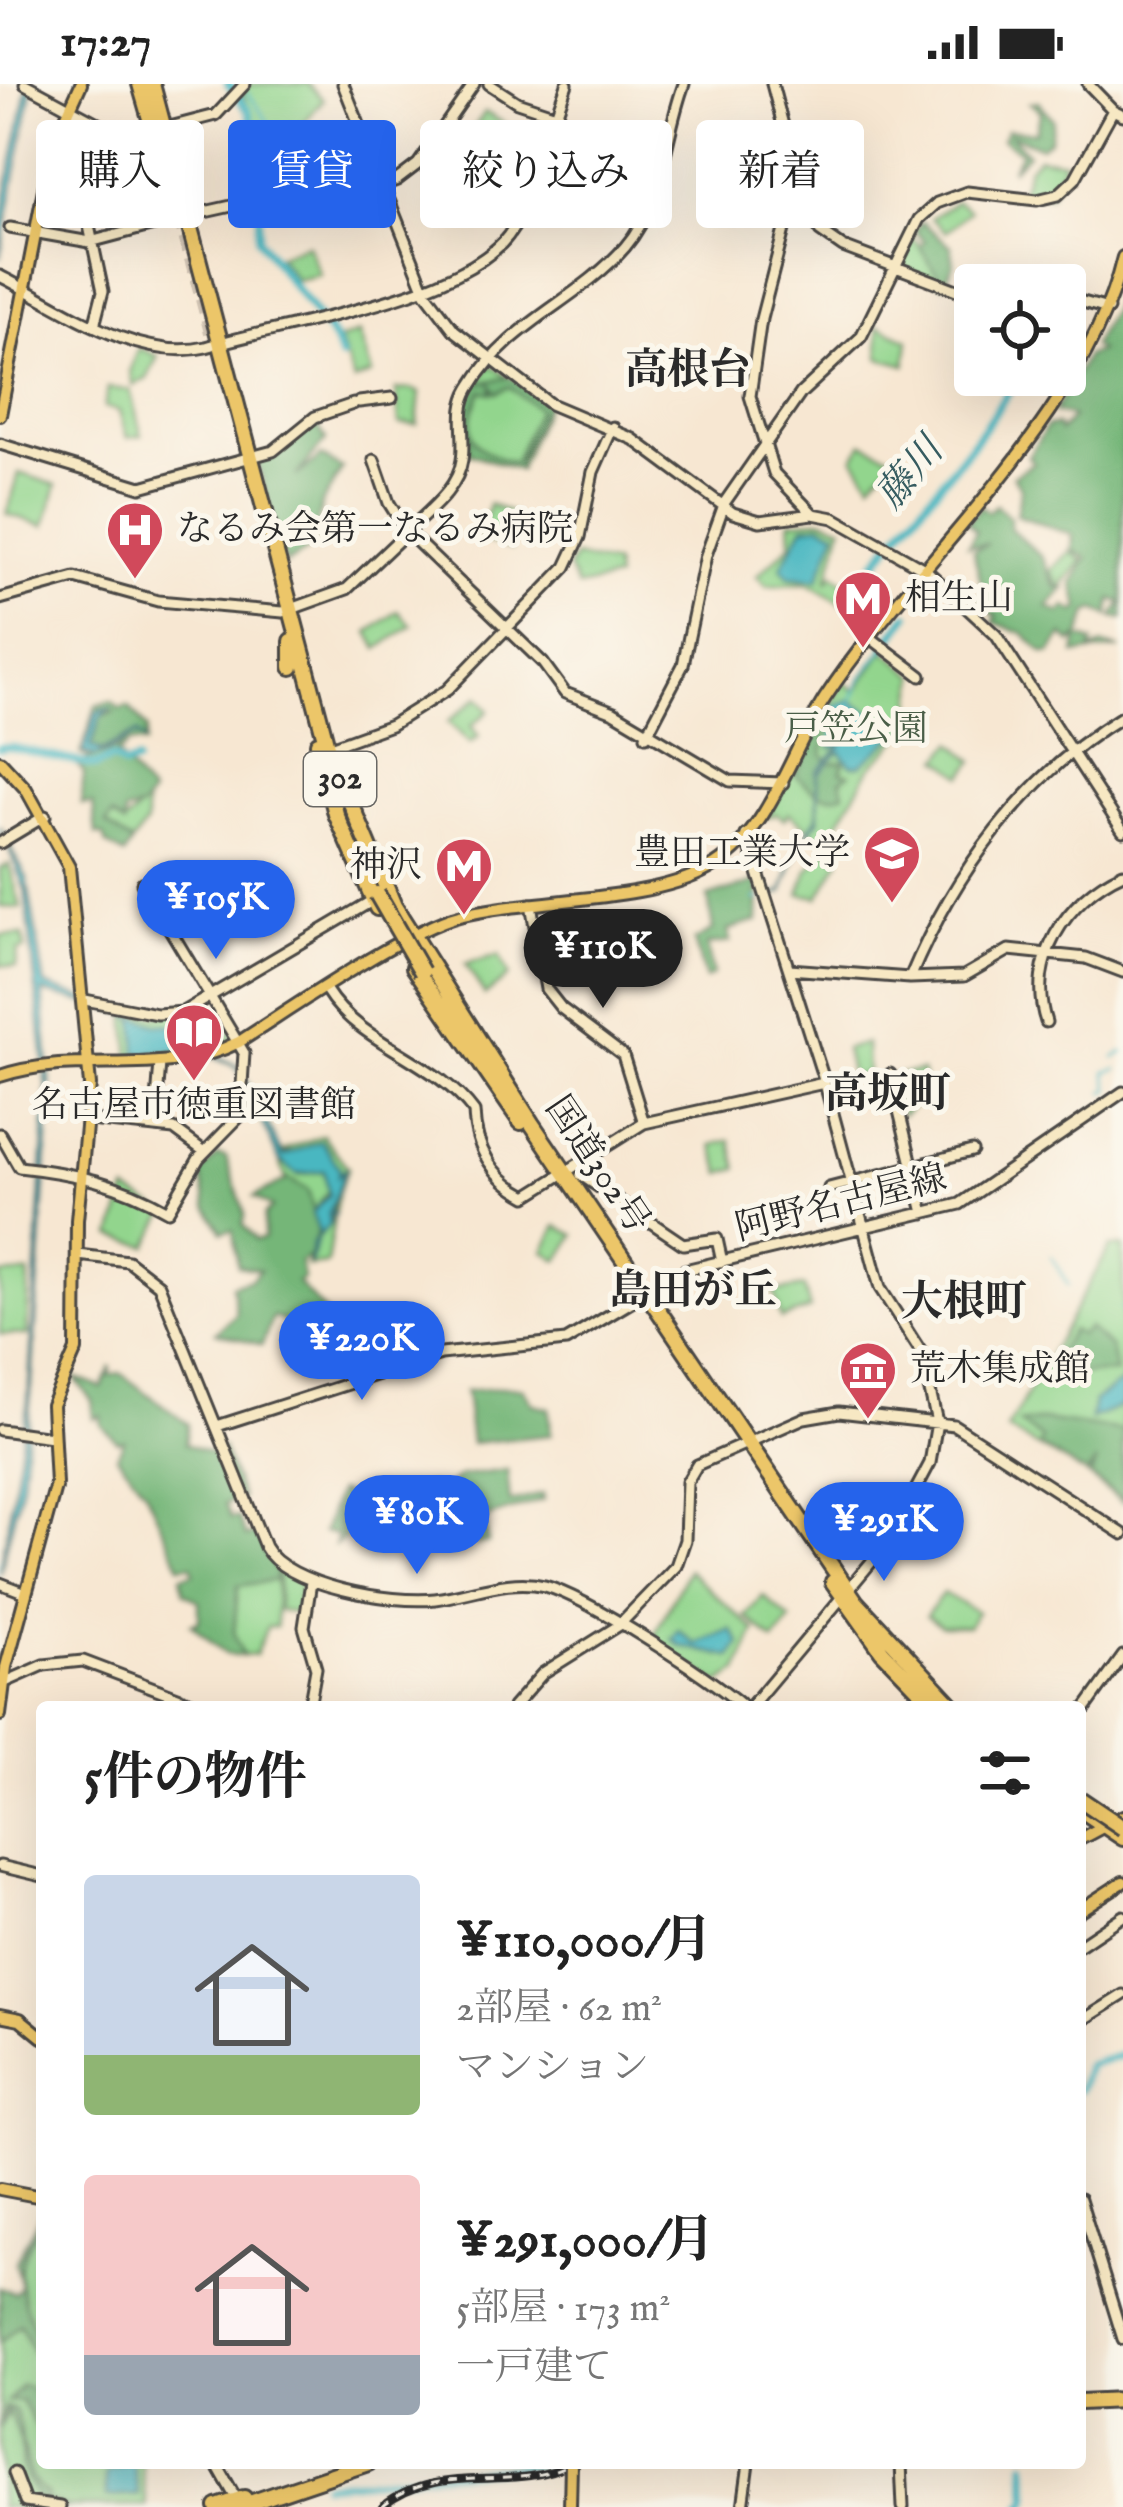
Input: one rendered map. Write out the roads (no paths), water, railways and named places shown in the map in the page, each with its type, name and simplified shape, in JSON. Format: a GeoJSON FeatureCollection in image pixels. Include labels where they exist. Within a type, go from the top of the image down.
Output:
{"type":"FeatureCollection","features":[{"type":"Feature","properties":{"kind":"highway"},"geometry":{"type":"LineString","coordinates":[[181,228],[243,432],[246,459]]}},
{"type":"Feature","properties":{"kind":"highway"},"geometry":{"type":"LineString","coordinates":[[187,228],[216,344]]}},
{"type":"Feature","properties":{"kind":"highway","name":"国道302号"},"geometry":{"type":"LineString","coordinates":[[216,344],[217,364],[286,591],[291,637],[336,814],[385,921],[407,943]]}},
{"type":"Feature","properties":{"kind":"highway","name":"国道302号"},"geometry":{"type":"LineString","coordinates":[[246,459],[248,481],[327,746],[378,893],[394,906],[407,943],[425,973],[569,1175],[574,1201],[643,1294]]}},
{"type":"Feature","properties":{"kind":"highway"},"geometry":{"type":"LineString","coordinates":[[291,637],[292,667]]}},
{"type":"Feature","properties":{"kind":"highway"},"geometry":{"type":"LineString","coordinates":[[385,921],[340,803],[378,893],[484,1060],[436,1004]]}},
{"type":"Feature","properties":{"kind":"highway","name":"国道302号"},"geometry":{"type":"LineString","coordinates":[[425,973],[436,1004],[569,1175],[882,1651],[938,1701]]}},
{"type":"Feature","properties":{"kind":"highway"},"geometry":{"type":"LineString","coordinates":[[880,1639],[939,1701]]}},
{"type":"Feature","properties":{"kind":"highway"},"geometry":{"type":"LineString","coordinates":[[1086,1806],[1119,1827]]}},
{"type":"Feature","properties":{"kind":"highway"},"geometry":{"type":"LineString","coordinates":[[1086,2398],[1123,2397]]}},
{"type":"Feature","properties":{"kind":"highway"},"geometry":{"type":"LineString","coordinates":[[240,2505],[335,2469]]}},
{"type":"Feature","properties":{"kind":"highway"},"geometry":{"type":"LineString","coordinates":[[217,2507],[271,2503],[337,2469]]}},
{"type":"Feature","properties":{"kind":"main road"},"geometry":{"type":"LineString","coordinates":[[0,403],[51,140],[79,84]]}},
{"type":"Feature","properties":{"kind":"main road"},"geometry":{"type":"LineString","coordinates":[[1107,309],[1123,257]]}},
{"type":"Feature","properties":{"kind":"main road"},"geometry":{"type":"LineString","coordinates":[[0,1079],[47,1069],[160,1066],[211,1056],[240,1044],[460,916],[688,878],[718,863],[747,836],[826,702],[872,639],[925,569],[1023,460],[1123,273]]}},
{"type":"Feature","properties":{"kind":"main road"},"geometry":{"type":"LineString","coordinates":[[0,416],[23,288]]}},
{"type":"Feature","properties":{"kind":"main road"},"geometry":{"type":"LineString","coordinates":[[0,760],[20,780],[44,817],[69,867],[90,1068],[83,1174]]}},
{"type":"Feature","properties":{"kind":"main road"},"geometry":{"type":"LineString","coordinates":[[0,1714],[2,1684],[56,1484],[52,1405],[77,1346],[90,1068]]}},
{"type":"Feature","properties":{"kind":"main road"},"geometry":{"type":"LineString","coordinates":[[1086,1837],[1119,1827]]}},
{"type":"Feature","properties":{"kind":"main road"},"geometry":{"type":"LineString","coordinates":[[1086,1908],[1123,1884]]}},
{"type":"Feature","properties":{"kind":"main road"},"geometry":{"type":"LineString","coordinates":[[0,2015],[20,2019],[36,2032]]}},
{"type":"Feature","properties":{"kind":"main road"},"geometry":{"type":"LineString","coordinates":[[0,2189],[36,2196]]}},
{"type":"Feature","properties":{"kind":"main road"},"geometry":{"type":"LineString","coordinates":[[568,2507],[569,2469]]}},
{"type":"Feature","properties":{"kind":"street"},"geometry":{"type":"LineString","coordinates":[[343,84],[357,120]]}},
{"type":"Feature","properties":{"kind":"street"},"geometry":{"type":"LineString","coordinates":[[396,178],[416,167],[474,84]]}},
{"type":"Feature","properties":{"kind":"street"},"geometry":{"type":"LineString","coordinates":[[489,84],[517,102],[556,115]]}},
{"type":"Feature","properties":{"kind":"street"},"geometry":{"type":"LineString","coordinates":[[0,276],[153,348],[216,344],[424,288],[478,265],[505,239],[524,209],[567,84]]}},
{"type":"Feature","properties":{"kind":"street"},"geometry":{"type":"LineString","coordinates":[[0,599],[75,578],[158,602],[287,612],[347,589],[407,532],[459,472],[464,401],[492,359],[519,328],[616,256],[636,233],[653,196],[684,84]]}},
{"type":"Feature","properties":{"kind":"street"},"geometry":{"type":"LineString","coordinates":[[772,84],[782,120]]}},
{"type":"Feature","properties":{"kind":"street"},"geometry":{"type":"LineString","coordinates":[[646,736],[683,664],[706,555],[724,506],[764,442],[801,393],[861,337],[916,224],[942,200],[967,192],[1037,200],[1062,193],[1118,113],[1088,84]]}},
{"type":"Feature","properties":{"kind":"street"},"geometry":{"type":"LineString","coordinates":[[28,86],[92,120]]}},
{"type":"Feature","properties":{"kind":"street"},"geometry":{"type":"LineString","coordinates":[[198,120],[216,115],[240,91]]}},
{"type":"Feature","properties":{"kind":"street"},"geometry":{"type":"LineString","coordinates":[[396,218],[424,288],[445,320],[555,406],[613,427],[724,506],[760,521],[813,514],[838,520],[925,569],[996,635],[1123,831]]}},
{"type":"Feature","properties":{"kind":"street"},"geometry":{"type":"LineString","coordinates":[[10,228],[90,242],[142,228]]}},
{"type":"Feature","properties":{"kind":"street"},"geometry":{"type":"LineString","coordinates":[[90,228],[104,296],[95,322]]}},
{"type":"Feature","properties":{"kind":"street"},"geometry":{"type":"LineString","coordinates":[[786,228],[749,388],[782,486],[813,514]]}},
{"type":"Feature","properties":{"kind":"street"},"geometry":{"type":"LineString","coordinates":[[820,228],[823,234],[895,269],[954,290]]}},
{"type":"Feature","properties":{"kind":"street"},"geometry":{"type":"LineString","coordinates":[[1086,304],[1107,309]]}},
{"type":"Feature","properties":{"kind":"street"},"geometry":{"type":"LineString","coordinates":[[0,444],[134,486],[273,451],[315,417],[356,403],[392,398]]}},
{"type":"Feature","properties":{"kind":"street"},"geometry":{"type":"LineString","coordinates":[[333,746],[425,706],[508,630],[566,567],[580,537],[593,472],[613,427]]}},
{"type":"Feature","properties":{"kind":"street"},"geometry":{"type":"LineString","coordinates":[[374,460],[389,503],[407,532],[565,692],[616,713],[646,736],[730,781],[782,782]]}},
{"type":"Feature","properties":{"kind":"street"},"geometry":{"type":"LineString","coordinates":[[872,639],[921,676]]}},
{"type":"Feature","properties":{"kind":"street"},"geometry":{"type":"LineString","coordinates":[[910,978],[962,873],[1068,750],[1123,716]]}},
{"type":"Feature","properties":{"kind":"street"},"geometry":{"type":"LineString","coordinates":[[3,841],[44,817]]}},
{"type":"Feature","properties":{"kind":"street"},"geometry":{"type":"LineString","coordinates":[[747,836],[885,1299],[920,1352],[937,1422],[930,1463],[888,1542],[752,1701]]}},
{"type":"Feature","properties":{"kind":"street"},"geometry":{"type":"LineString","coordinates":[[1046,1022],[1037,994],[1060,922],[1123,873]]}},
{"type":"Feature","properties":{"kind":"street"},"geometry":{"type":"LineString","coordinates":[[0,1134],[20,1168],[83,1174],[127,1188],[168,1211],[205,1152],[232,1128],[243,1110],[247,1065],[240,1044],[142,883]]}},
{"type":"Feature","properties":{"kind":"street"},"geometry":{"type":"LineString","coordinates":[[84,1003],[157,1015],[184,1012],[378,893]]}},
{"type":"Feature","properties":{"kind":"street"},"geometry":{"type":"LineString","coordinates":[[532,906],[546,989],[561,1008],[623,1055],[644,1123]]}},
{"type":"Feature","properties":{"kind":"street"},"geometry":{"type":"LineString","coordinates":[[789,969],[910,978],[964,976],[1009,950],[1086,958],[1123,972]]}},
{"type":"Feature","properties":{"kind":"street"},"geometry":{"type":"LineString","coordinates":[[327,991],[339,1010],[437,1073],[469,1105],[476,1142],[512,1186],[530,1195],[569,1175],[644,1123],[824,1083]]}},
{"type":"Feature","properties":{"kind":"street"},"geometry":{"type":"LineString","coordinates":[[155,1126],[160,1066]]}},
{"type":"Feature","properties":{"kind":"street"},"geometry":{"type":"LineString","coordinates":[[890,1074],[924,1213]]}},
{"type":"Feature","properties":{"kind":"street","name":"阿野名古屋線"},"geometry":{"type":"LineString","coordinates":[[569,1175],[682,1244],[717,1239],[722,1262],[924,1213],[982,1193],[1123,1092]]}},
{"type":"Feature","properties":{"kind":"street"},"geometry":{"type":"LineString","coordinates":[[90,1120],[174,1129],[205,1152]]}},
{"type":"Feature","properties":{"kind":"street"},"geometry":{"type":"LineString","coordinates":[[829,1188],[972,1151]]}},
{"type":"Feature","properties":{"kind":"street"},"geometry":{"type":"LineString","coordinates":[[78,1255],[128,1261],[154,1277],[270,1557],[286,1572],[311,1582],[418,1600],[537,1585],[618,1626],[738,1701]]}},
{"type":"Feature","properties":{"kind":"street"},"geometry":{"type":"LineString","coordinates":[[217,1426],[441,1354],[566,1341],[685,1270],[722,1262]]}},
{"type":"Feature","properties":{"kind":"street"},"geometry":{"type":"LineString","coordinates":[[518,1701],[546,1670],[618,1626],[680,1560],[690,1473],[704,1459],[804,1418],[838,1412],[937,1422],[969,1431],[1123,1534]]}},
{"type":"Feature","properties":{"kind":"street"},"geometry":{"type":"LineString","coordinates":[[0,1430],[52,1437]]}},
{"type":"Feature","properties":{"kind":"street"},"geometry":{"type":"LineString","coordinates":[[310,1701],[315,1663],[304,1627],[311,1582]]}},
{"type":"Feature","properties":{"kind":"street"},"geometry":{"type":"LineString","coordinates":[[0,1583],[26,1593]]}},
{"type":"Feature","properties":{"kind":"street"},"geometry":{"type":"LineString","coordinates":[[1086,1708],[1123,1656]]}},
{"type":"Feature","properties":{"kind":"street"},"geometry":{"type":"LineString","coordinates":[[2,1684],[44,1665],[83,1661],[187,1701]]}},
{"type":"Feature","properties":{"kind":"street"},"geometry":{"type":"LineString","coordinates":[[0,1866],[36,1875]]}},
{"type":"Feature","properties":{"kind":"street"},"geometry":{"type":"LineString","coordinates":[[1086,1941],[1123,1916]]}},
{"type":"Feature","properties":{"kind":"street"},"geometry":{"type":"LineString","coordinates":[[1086,2018],[1123,1995]]}},
{"type":"Feature","properties":{"kind":"street"},"geometry":{"type":"LineString","coordinates":[[1086,2219],[1123,2339]]}},
{"type":"Feature","properties":{"kind":"street"},"geometry":{"type":"LineString","coordinates":[[219,2469],[240,2505]]}},
{"type":"Feature","properties":{"kind":"street"},"geometry":{"type":"LineString","coordinates":[[743,2507],[748,2469]]}},
{"type":"Feature","properties":{"kind":"street"},"geometry":{"type":"LineString","coordinates":[[902,2469],[903,2507]]}},
{"type":"Feature","properties":{"kind":"street"},"geometry":{"type":"LineString","coordinates":[[14,2473],[25,2502],[60,2507]]}},
{"type":"Feature","properties":{"kind":"water"},"geometry":{"type":"Polygon","coordinates":[[[28,84],[33,84],[0,258],[0,224],[28,84]]]}},
{"type":"Feature","properties":{"kind":"water"},"geometry":{"type":"Polygon","coordinates":[[[820,524],[837,531],[818,580],[789,577],[781,567],[804,526],[820,524]]]}},
{"type":"Feature","properties":{"kind":"water"},"geometry":{"type":"Polygon","coordinates":[[[850,700],[901,730],[861,765],[851,765],[839,751],[818,774],[819,820],[803,838],[783,892],[770,897],[783,891],[802,837],[818,817],[817,771],[843,743],[831,748],[834,707],[850,700]]]}},
{"type":"Feature","properties":{"kind":"water"},"geometry":{"type":"Polygon","coordinates":[[[111,708],[100,718],[91,747],[101,751],[137,733],[145,741],[136,735],[95,757],[83,752],[96,713],[111,708]]]}},
{"type":"Feature","properties":{"kind":"water"},"geometry":{"type":"Polygon","coordinates":[[[0,827],[27,878],[45,985],[156,1024],[207,1027],[203,1049],[240,1067],[283,1156],[322,1141],[340,1169],[338,1176],[346,1169],[330,1211],[336,1216],[329,1213],[330,1224],[317,1238],[312,1213],[329,1195],[324,1171],[296,1174],[279,1160],[237,1067],[193,1049],[137,1055],[135,1020],[129,1015],[43,992],[51,1092],[32,1385],[22,1483],[0,1574],[28,1400],[47,1088],[25,889],[0,827]]]}},
{"type":"Feature","properties":{"kind":"water"},"geometry":{"type":"Polygon","coordinates":[[[1123,1381],[1123,1406],[1091,1419],[1094,1401],[1123,1381]]]}},
{"type":"Feature","properties":{"kind":"water"},"geometry":{"type":"Polygon","coordinates":[[[731,1629],[740,1643],[731,1657],[680,1646],[672,1639],[679,1630],[695,1644],[731,1629]]]}},
{"type":"Feature","properties":{"kind":"water"},"geometry":{"type":"Polygon","coordinates":[[[134,2469],[139,2495],[106,2497],[106,2473],[134,2469]]]}},
{"type":"Feature","properties":{"kind":"waterway"},"geometry":{"type":"LineString","coordinates":[[228,84],[249,112],[262,158],[258,239],[333,338],[341,357]]}},
{"type":"Feature","properties":{"kind":"waterway"},"geometry":{"type":"LineString","coordinates":[[248,93],[267,120]]}},
{"type":"Feature","properties":{"kind":"waterway","name":"藤川"},"geometry":{"type":"LineString","coordinates":[[896,601],[866,575],[1006,396]]}},
{"type":"Feature","properties":{"kind":"waterway","name":"藤川"},"geometry":{"type":"LineString","coordinates":[[885,647],[908,615]]}},
{"type":"Feature","properties":{"kind":"waterway","name":"藤川"},"geometry":{"type":"LineString","coordinates":[[851,704],[860,680],[882,651]]}},
{"type":"Feature","properties":{"kind":"waterway"},"geometry":{"type":"LineString","coordinates":[[0,748],[4,747]]}},
{"type":"Feature","properties":{"kind":"waterway"},"geometry":{"type":"LineString","coordinates":[[10,747],[95,766],[113,758],[124,766],[136,762]]}},
{"type":"Feature","properties":{"kind":"waterway","name":"藤川"},"geometry":{"type":"LineString","coordinates":[[755,900],[760,899]]}},
{"type":"Feature","properties":{"kind":"waterway"},"geometry":{"type":"LineString","coordinates":[[1119,1055],[1115,1058],[1123,1052]]}},
{"type":"Feature","properties":{"kind":"waterway"},"geometry":{"type":"LineString","coordinates":[[1105,1092],[1110,1090],[1106,1072],[1117,1069]]}},
{"type":"Feature","properties":{"kind":"waterway"},"geometry":{"type":"LineString","coordinates":[[1051,1256],[1068,1285]]}},
{"type":"Feature","properties":{"kind":"waterway"},"geometry":{"type":"LineString","coordinates":[[1086,2071],[1088,2065],[1123,2055]]}},
{"type":"Feature","properties":{"kind":"waterway"},"geometry":{"type":"LineString","coordinates":[[324,2484],[489,2469]]}},
{"type":"Feature","properties":{"kind":"waterway"},"geometry":{"type":"LineString","coordinates":[[1023,2507],[1029,2500],[1026,2469]]}},
{"type":"Feature","properties":{"kind":"tunnel"},"geometry":{"type":"LineString","coordinates":[[183,228],[215,347]]}},
{"type":"Feature","properties":{"kind":"railway"},"geometry":{"type":"LineString","coordinates":[[382,2507],[428,2484],[524,2477],[556,2469]]}},
{"type":"Feature","properties":{"kind":"place","name":"なるみ会第一なるみ病院"},"geometry":{"type":"Point","coordinates":[135,581]}},
{"type":"Feature","properties":{"kind":"place","name":"相生山"},"geometry":{"type":"Point","coordinates":[863,650]}},
{"type":"Feature","properties":{"kind":"place","name":"豊田工業大学"},"geometry":{"type":"Point","coordinates":[892,905]}},
{"type":"Feature","properties":{"kind":"place","name":"神沢"},"geometry":{"type":"Point","coordinates":[464,917]}},
{"type":"Feature","properties":{"kind":"place","name":"名古屋市徳重図書館"},"geometry":{"type":"Point","coordinates":[194,1083]}},
{"type":"Feature","properties":{"kind":"place","name":"荒木集成館"},"geometry":{"type":"Point","coordinates":[868,1421]}},
{"type":"Feature","properties":{"kind":"district","name":"高根台"},"geometry":{"type":"Point","coordinates":[688,371]}},
{"type":"Feature","properties":{"kind":"district","name":"高坂町"},"geometry":{"type":"Point","coordinates":[888,1095]}},
{"type":"Feature","properties":{"kind":"district","name":"島田が丘"},"geometry":{"type":"Point","coordinates":[693,1292]}},
{"type":"Feature","properties":{"kind":"district","name":"大根町"},"geometry":{"type":"Point","coordinates":[964,1303]}},
{"type":"Feature","properties":{"kind":"park label","name":"戸笠公園"},"geometry":{"type":"Point","coordinates":[856,730]}}]}
